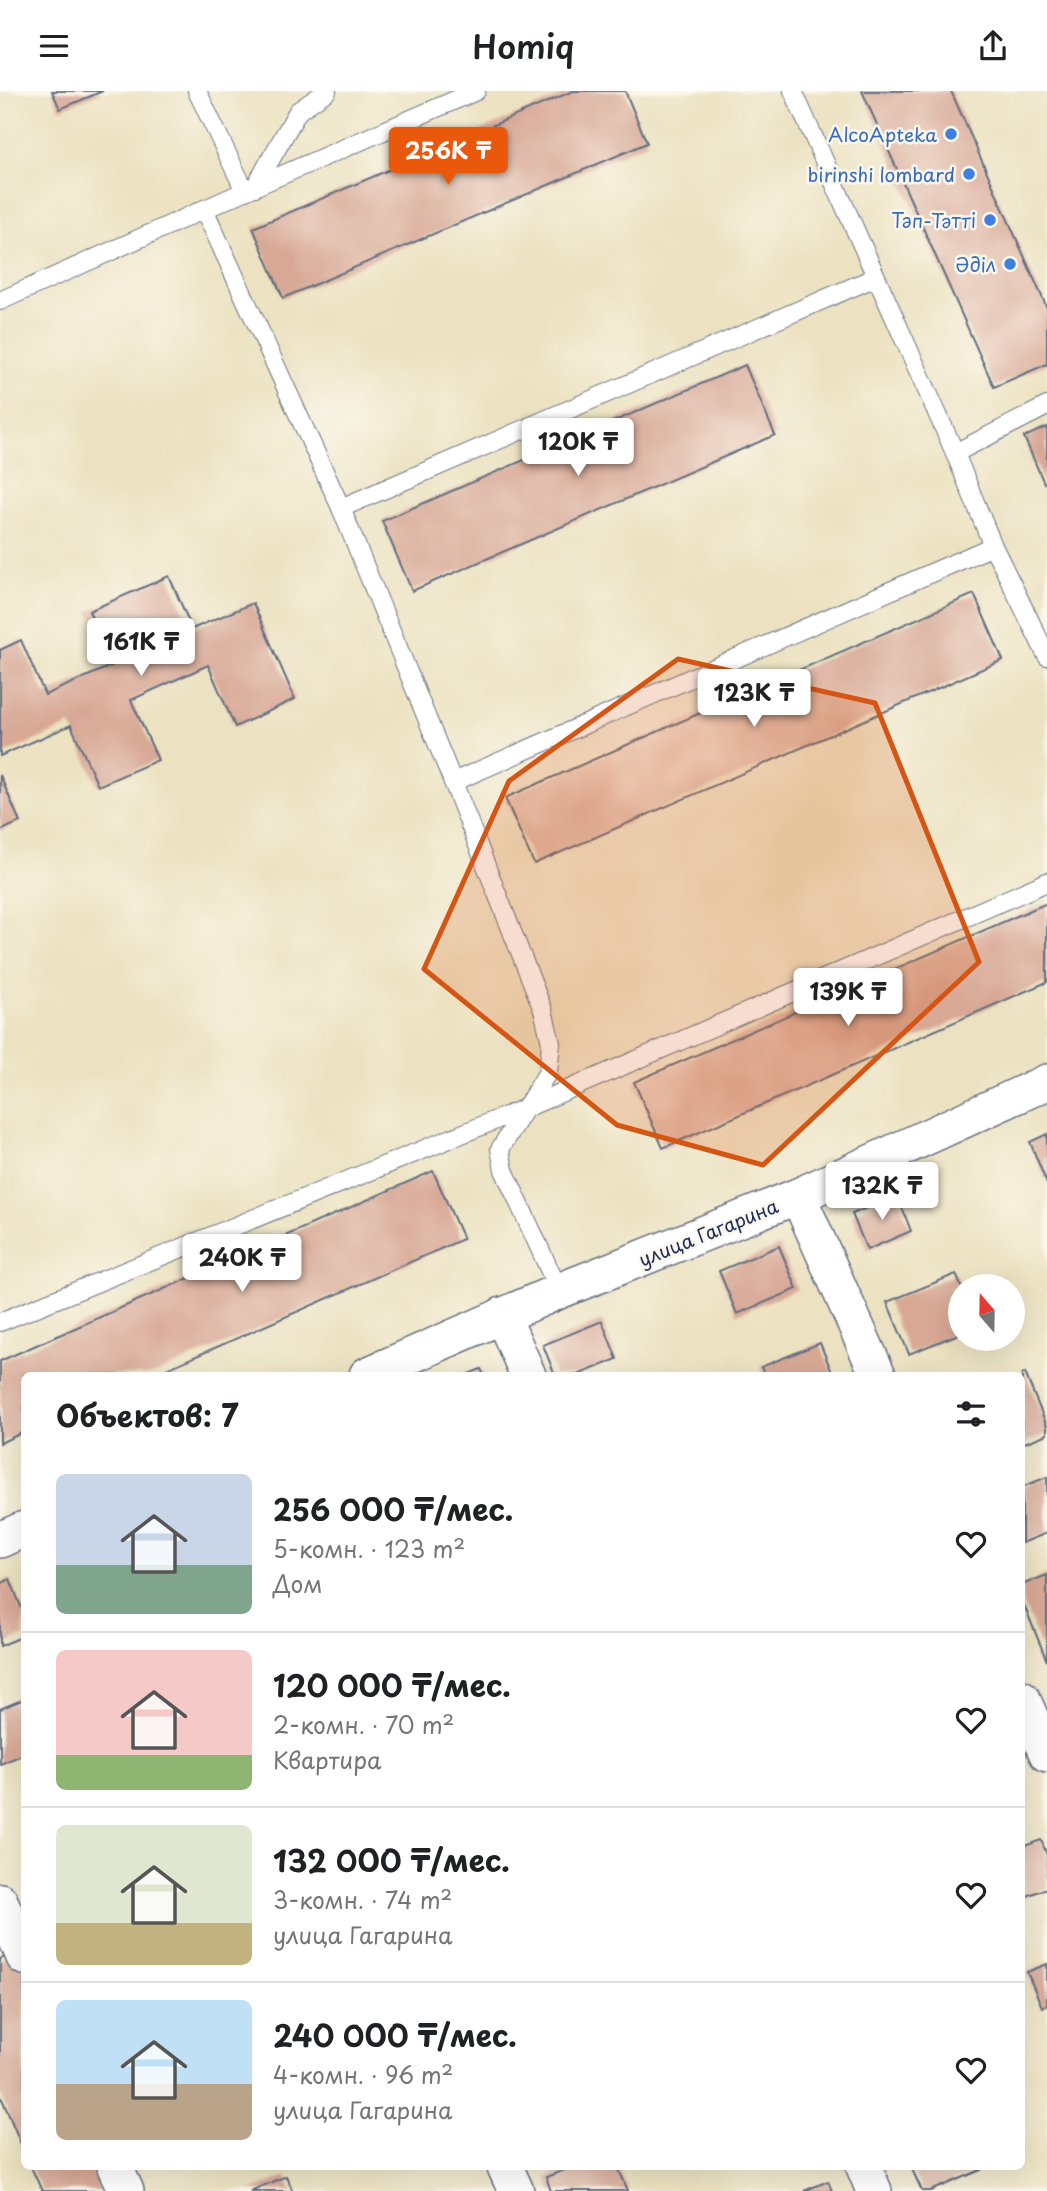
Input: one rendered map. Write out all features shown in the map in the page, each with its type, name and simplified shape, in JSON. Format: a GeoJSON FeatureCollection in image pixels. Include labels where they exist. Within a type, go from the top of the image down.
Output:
{"type":"FeatureCollection","features":[{"type":"Feature","properties":{"kind":"street","name":"улица Гагарина"},"geometry":{"type":"LineString","coordinates":[[374,1372],[559,1291],[798,1196],[1047,1082]]}},
{"type":"Feature","properties":{"kind":"street"},"geometry":{"type":"LineString","coordinates":[[798,1196],[877,1372]]}},
{"type":"Feature","properties":{"kind":"street"},"geometry":{"type":"LineString","coordinates":[[502,1315],[527,1372]]}},
{"type":"Feature","properties":{"kind":"street"},"geometry":{"type":"LineString","coordinates":[[0,1540],[21,1530]]}},
{"type":"Feature","properties":{"kind":"street"},"geometry":{"type":"LineString","coordinates":[[1025,1705],[1047,1754]]}},
{"type":"Feature","properties":{"kind":"street"},"geometry":{"type":"LineString","coordinates":[[2,1913],[21,1951]]}},
{"type":"Feature","properties":{"kind":"street"},"geometry":{"type":"LineString","coordinates":[[117,2170],[126,2191]]}},
{"type":"Feature","properties":{"kind":"street"},"geometry":{"type":"LineString","coordinates":[[506,2170],[516,2191]]}},
{"type":"Feature","properties":{"kind":"street"},"geometry":{"type":"LineString","coordinates":[[865,2170],[874,2191]]}},
{"type":"Feature","properties":{"kind":"lane"},"geometry":{"type":"LineString","coordinates":[[197,91],[250,189]]}},
{"type":"Feature","properties":{"kind":"lane"},"geometry":{"type":"LineString","coordinates":[[250,189],[298,111],[327,91]]}},
{"type":"Feature","properties":{"kind":"lane"},"geometry":{"type":"LineString","coordinates":[[0,301],[476,91]]}},
{"type":"Feature","properties":{"kind":"lane"},"geometry":{"type":"LineString","coordinates":[[793,91],[956,453],[993,546],[1047,656]]}},
{"type":"Feature","properties":{"kind":"lane"},"geometry":{"type":"LineString","coordinates":[[204,209],[341,508],[543,1010],[551,1043],[548,1072],[500,1149],[504,1170],[559,1291]]}},
{"type":"Feature","properties":{"kind":"lane"},"geometry":{"type":"LineString","coordinates":[[341,508],[876,277]]}},
{"type":"Feature","properties":{"kind":"lane"},"geometry":{"type":"LineString","coordinates":[[956,453],[1047,406]]}},
{"type":"Feature","properties":{"kind":"lane"},"geometry":{"type":"LineString","coordinates":[[453,782],[993,546]]}},
{"type":"Feature","properties":{"kind":"lane"},"geometry":{"type":"LineString","coordinates":[[0,1322],[528,1107],[1047,882]]}},
{"type":"Feature","properties":{"kind":"highlighted area"},"geometry":{"type":"Polygon","coordinates":[[[678,659],[875,703],[979,962],[763,1165],[617,1125],[424,969],[509,781],[678,659]]]}},
{"type":"Feature","properties":{"kind":"building"},"geometry":{"type":"Polygon","coordinates":[[[52,91],[103,91],[60,109],[52,91]]]}},
{"type":"Feature","properties":{"kind":"building"},"geometry":{"type":"Polygon","coordinates":[[[573,91],[625,91],[647,143],[283,298],[253,228],[573,91]]]}},
{"type":"Feature","properties":{"kind":"building"},"geometry":{"type":"Polygon","coordinates":[[[862,91],[951,91],[1047,308],[1047,364],[994,387],[862,91]]]}},
{"type":"Feature","properties":{"kind":"building"},"geometry":{"type":"Polygon","coordinates":[[[745,365],[775,435],[412,591],[382,521],[745,365]]]}},
{"type":"Feature","properties":{"kind":"building"},"geometry":{"type":"Polygon","coordinates":[[[1047,427],[1047,482],[1044,483],[1024,437],[1047,427]]]}},
{"type":"Feature","properties":{"kind":"building"},"geometry":{"type":"Polygon","coordinates":[[[169,576],[192,629],[253,603],[295,699],[235,727],[208,665],[131,700],[158,760],[98,786],[71,725],[0,756],[0,650],[21,640],[45,695],[113,665],[89,611],[169,576]]]}},
{"type":"Feature","properties":{"kind":"building"},"geometry":{"type":"Polygon","coordinates":[[[974,594],[1003,660],[534,864],[505,798],[974,594]]]}},
{"type":"Feature","properties":{"kind":"building"},"geometry":{"type":"Polygon","coordinates":[[[0,775],[20,822],[0,831],[0,775]]]}},
{"type":"Feature","properties":{"kind":"building"},"geometry":{"type":"Polygon","coordinates":[[[1047,903],[1047,982],[663,1148],[634,1082],[1047,903]]]}},
{"type":"Feature","properties":{"kind":"building"},"geometry":{"type":"Polygon","coordinates":[[[1047,1134],[1047,1184],[1030,1142],[1047,1134]]]}},
{"type":"Feature","properties":{"kind":"building"},"geometry":{"type":"Polygon","coordinates":[[[433,1171],[463,1239],[160,1372],[21,1372],[21,1433],[0,1443],[0,1361],[433,1171]]]}},
{"type":"Feature","properties":{"kind":"building"},"geometry":{"type":"Polygon","coordinates":[[[897,1195],[911,1231],[867,1250],[852,1214],[897,1195]]]}},
{"type":"Feature","properties":{"kind":"building"},"geometry":{"type":"Polygon","coordinates":[[[779,1246],[797,1289],[737,1314],[719,1271],[779,1246]]]}},
{"type":"Feature","properties":{"kind":"building"},"geometry":{"type":"Polygon","coordinates":[[[948,1277],[948,1338],[909,1354],[887,1302],[948,1277]]]}},
{"type":"Feature","properties":{"kind":"building"},"geometry":{"type":"Polygon","coordinates":[[[602,1321],[617,1359],[585,1372],[554,1372],[543,1345],[602,1321]]]}},
{"type":"Feature","properties":{"kind":"building"},"geometry":{"type":"Polygon","coordinates":[[[820,1343],[832,1372],[764,1372],[761,1367],[820,1343]]]}},
{"type":"Feature","properties":{"kind":"building"},"geometry":{"type":"Polygon","coordinates":[[[1025,1373],[1047,1426],[1047,1434],[1025,1443],[1025,1373]]]}},
{"type":"Feature","properties":{"kind":"building"},"geometry":{"type":"Polygon","coordinates":[[[1047,1477],[1047,1533],[1025,1542],[1025,1486],[1047,1477]]]}},
{"type":"Feature","properties":{"kind":"building"},"geometry":{"type":"Polygon","coordinates":[[[1047,1575],[1047,1661],[1025,1607],[1025,1584],[1047,1575]]]}},
{"type":"Feature","properties":{"kind":"building"},"geometry":{"type":"Polygon","coordinates":[[[10,1579],[21,1606],[21,1637],[0,1646],[0,1584],[10,1579]]]}},
{"type":"Feature","properties":{"kind":"building"},"geometry":{"type":"Polygon","coordinates":[[[21,1700],[21,1755],[0,1764],[0,1709],[21,1700]]]}},
{"type":"Feature","properties":{"kind":"building"},"geometry":{"type":"Polygon","coordinates":[[[1041,1840],[1047,1855],[1047,1888],[1025,1897],[1025,1846],[1041,1840]]]}},
{"type":"Feature","properties":{"kind":"building"},"geometry":{"type":"Polygon","coordinates":[[[16,1952],[21,1964],[21,2144],[0,2094],[0,1959],[16,1952]]]}},
{"type":"Feature","properties":{"kind":"building"},"geometry":{"type":"Polygon","coordinates":[[[1047,1964],[1047,2005],[1042,2007],[1027,1972],[1047,1964]]]}},
{"type":"Feature","properties":{"kind":"building"},"geometry":{"type":"Polygon","coordinates":[[[32,2170],[109,2170],[118,2191],[42,2191],[32,2170]]]}},
{"type":"Feature","properties":{"kind":"building"},"geometry":{"type":"Polygon","coordinates":[[[564,2170],[619,2170],[628,2191],[551,2191],[546,2177],[564,2170]]]}},
{"type":"Feature","properties":{"kind":"building"},"geometry":{"type":"Polygon","coordinates":[[[912,2170],[981,2170],[931,2191],[922,2191],[912,2170]]]}},
{"type":"Feature","properties":{"kind":"building"},"geometry":{"type":"Polygon","coordinates":[[[286,2176],[293,2191],[250,2191],[286,2176]]]}},
{"type":"Feature","properties":{"kind":"building"},"geometry":{"type":"Polygon","coordinates":[[[828,2181],[832,2191],[804,2191],[828,2181]]]}},
{"type":"Feature","properties":{"kind":"place","name":"AlcoApteka"},"geometry":{"type":"Point","coordinates":[951,134]}},
{"type":"Feature","properties":{"kind":"place","name":"birinshi lombard"},"geometry":{"type":"Point","coordinates":[969,174]}},
{"type":"Feature","properties":{"kind":"place","name":"Тәп-Тәтті"},"geometry":{"type":"Point","coordinates":[990,220]}},
{"type":"Feature","properties":{"kind":"place","name":"Әділ"},"geometry":{"type":"Point","coordinates":[1010,264]}}]}
